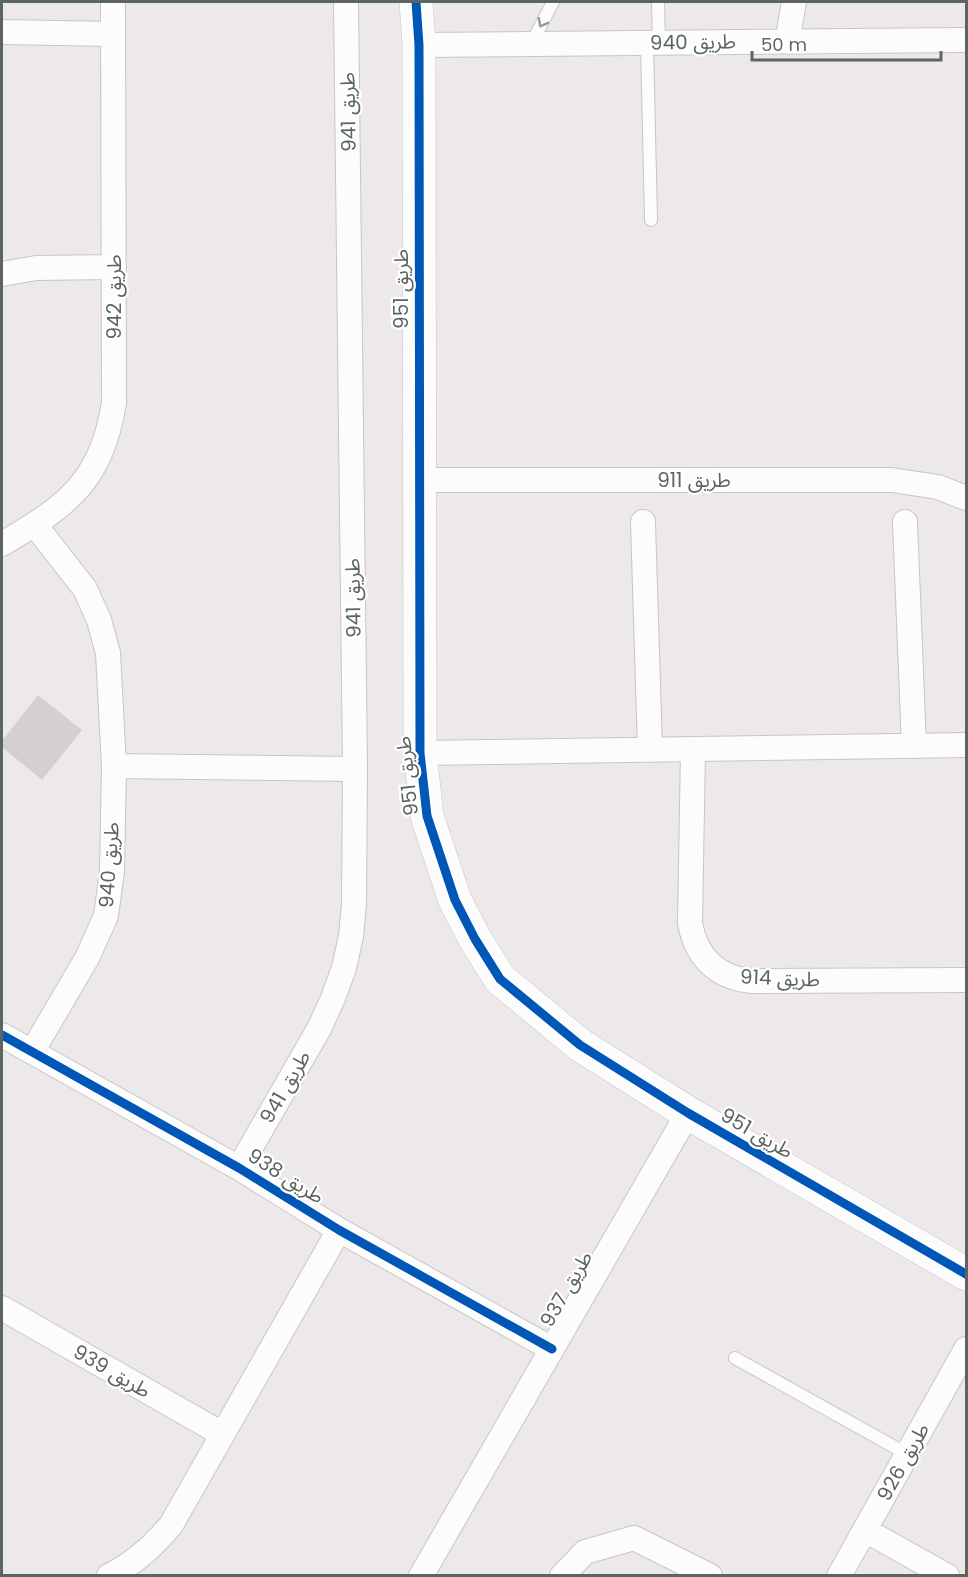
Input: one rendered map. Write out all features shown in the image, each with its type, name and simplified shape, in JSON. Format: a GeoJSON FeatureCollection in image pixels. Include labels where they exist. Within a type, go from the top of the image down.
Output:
{"type":"FeatureCollection","features":[{"type":"Feature","properties":{"kind":"street","name":"طريق 942"},"geometry":{"type":"LineString","coordinates":[[2,544],[68,501],[83,484],[95,465],[110,425],[114,403],[113,2]]}},
{"type":"Feature","properties":{"kind":"street","name":"طريق 941"},"geometry":{"type":"LineString","coordinates":[[239,1168],[320,1028],[344,968],[351,936],[354,904],[355,769],[346,2]]}},
{"type":"Feature","properties":{"kind":"street","name":"طريق 951"},"geometry":{"type":"LineString","coordinates":[[416,2],[419,45],[420,753],[427,816],[455,900],[475,939],[500,979],[580,1045],[688,1113],[966,1274]]}},
{"type":"Feature","properties":{"kind":"street"},"geometry":{"type":"LineString","coordinates":[[787,42],[794,2]]}},
{"type":"Feature","properties":{"kind":"street"},"geometry":{"type":"LineString","coordinates":[[2,32],[113,34]]}},
{"type":"Feature","properties":{"kind":"street","name":"طريق 940"},"geometry":{"type":"LineString","coordinates":[[419,45],[966,40]]}},
{"type":"Feature","properties":{"kind":"street"},"geometry":{"type":"LineString","coordinates":[[2,274],[36,268],[114,267]]}},
{"type":"Feature","properties":{"kind":"street","name":"طريق 911"},"geometry":{"type":"LineString","coordinates":[[419,480],[892,480],[938,487],[966,498]]}},
{"type":"Feature","properties":{"kind":"street"},"geometry":{"type":"LineString","coordinates":[[643,522],[650,750]]}},
{"type":"Feature","properties":{"kind":"street"},"geometry":{"type":"LineString","coordinates":[[905,522],[914,746]]}},
{"type":"Feature","properties":{"kind":"street","name":"طريق 940"},"geometry":{"type":"LineString","coordinates":[[32,1052],[87,958],[105,916],[112,871],[114,766],[108,653],[99,620],[85,589],[34,525]]}},
{"type":"Feature","properties":{"kind":"street"},"geometry":{"type":"LineString","coordinates":[[420,753],[966,745]]}},
{"type":"Feature","properties":{"kind":"street","name":"طريق 914"},"geometry":{"type":"LineString","coordinates":[[693,749],[690,923],[698,948],[715,968],[739,980],[752,981],[966,980]]}},
{"type":"Feature","properties":{"kind":"street"},"geometry":{"type":"LineString","coordinates":[[114,766],[355,769]]}},
{"type":"Feature","properties":{"kind":"street","name":"طريق 938"},"geometry":{"type":"LineString","coordinates":[[2,1035],[239,1168],[339,1230],[552,1349]]}},
{"type":"Feature","properties":{"kind":"street","name":"طريق 937"},"geometry":{"type":"LineString","coordinates":[[421,1575],[688,1113]]}},
{"type":"Feature","properties":{"kind":"street"},"geometry":{"type":"LineString","coordinates":[[110,1575],[126,1568],[151,1548],[171,1525],[339,1230]]}},
{"type":"Feature","properties":{"kind":"street","name":"طريق 939"},"geometry":{"type":"LineString","coordinates":[[2,1308],[222,1434]]}},
{"type":"Feature","properties":{"kind":"street","name":"طريق 926"},"geometry":{"type":"LineString","coordinates":[[839,1575],[966,1349]]}},
{"type":"Feature","properties":{"kind":"street"},"geometry":{"type":"LineString","coordinates":[[865,1530],[947,1575]]}},
{"type":"Feature","properties":{"kind":"street"},"geometry":{"type":"LineString","coordinates":[[562,1575],[585,1552],[634,1538],[710,1575]]}},
{"type":"Feature","properties":{"kind":"lane"},"geometry":{"type":"LineString","coordinates":[[531,44],[553,2]]}},
{"type":"Feature","properties":{"kind":"lane"},"geometry":{"type":"LineString","coordinates":[[651,220],[653,43],[658,2]]}},
{"type":"Feature","properties":{"kind":"lane"},"geometry":{"type":"LineString","coordinates":[[735,1358],[908,1454]]}},
{"type":"Feature","properties":{"kind":"building"},"geometry":{"type":"Polygon","coordinates":[[[38,695],[82,730],[42,780],[2,747],[2,741],[38,695]]]}},
{"type":"Feature","properties":{"kind":"cycle path"},"geometry":{"type":"LineString","coordinates":[[416,2],[419,45],[420,753],[427,816],[455,900],[475,939],[500,979],[580,1045],[688,1113],[966,1274]]}},
{"type":"Feature","properties":{"kind":"cycle path"},"geometry":{"type":"LineString","coordinates":[[2,1035],[239,1168],[339,1230],[552,1349]]}}]}
